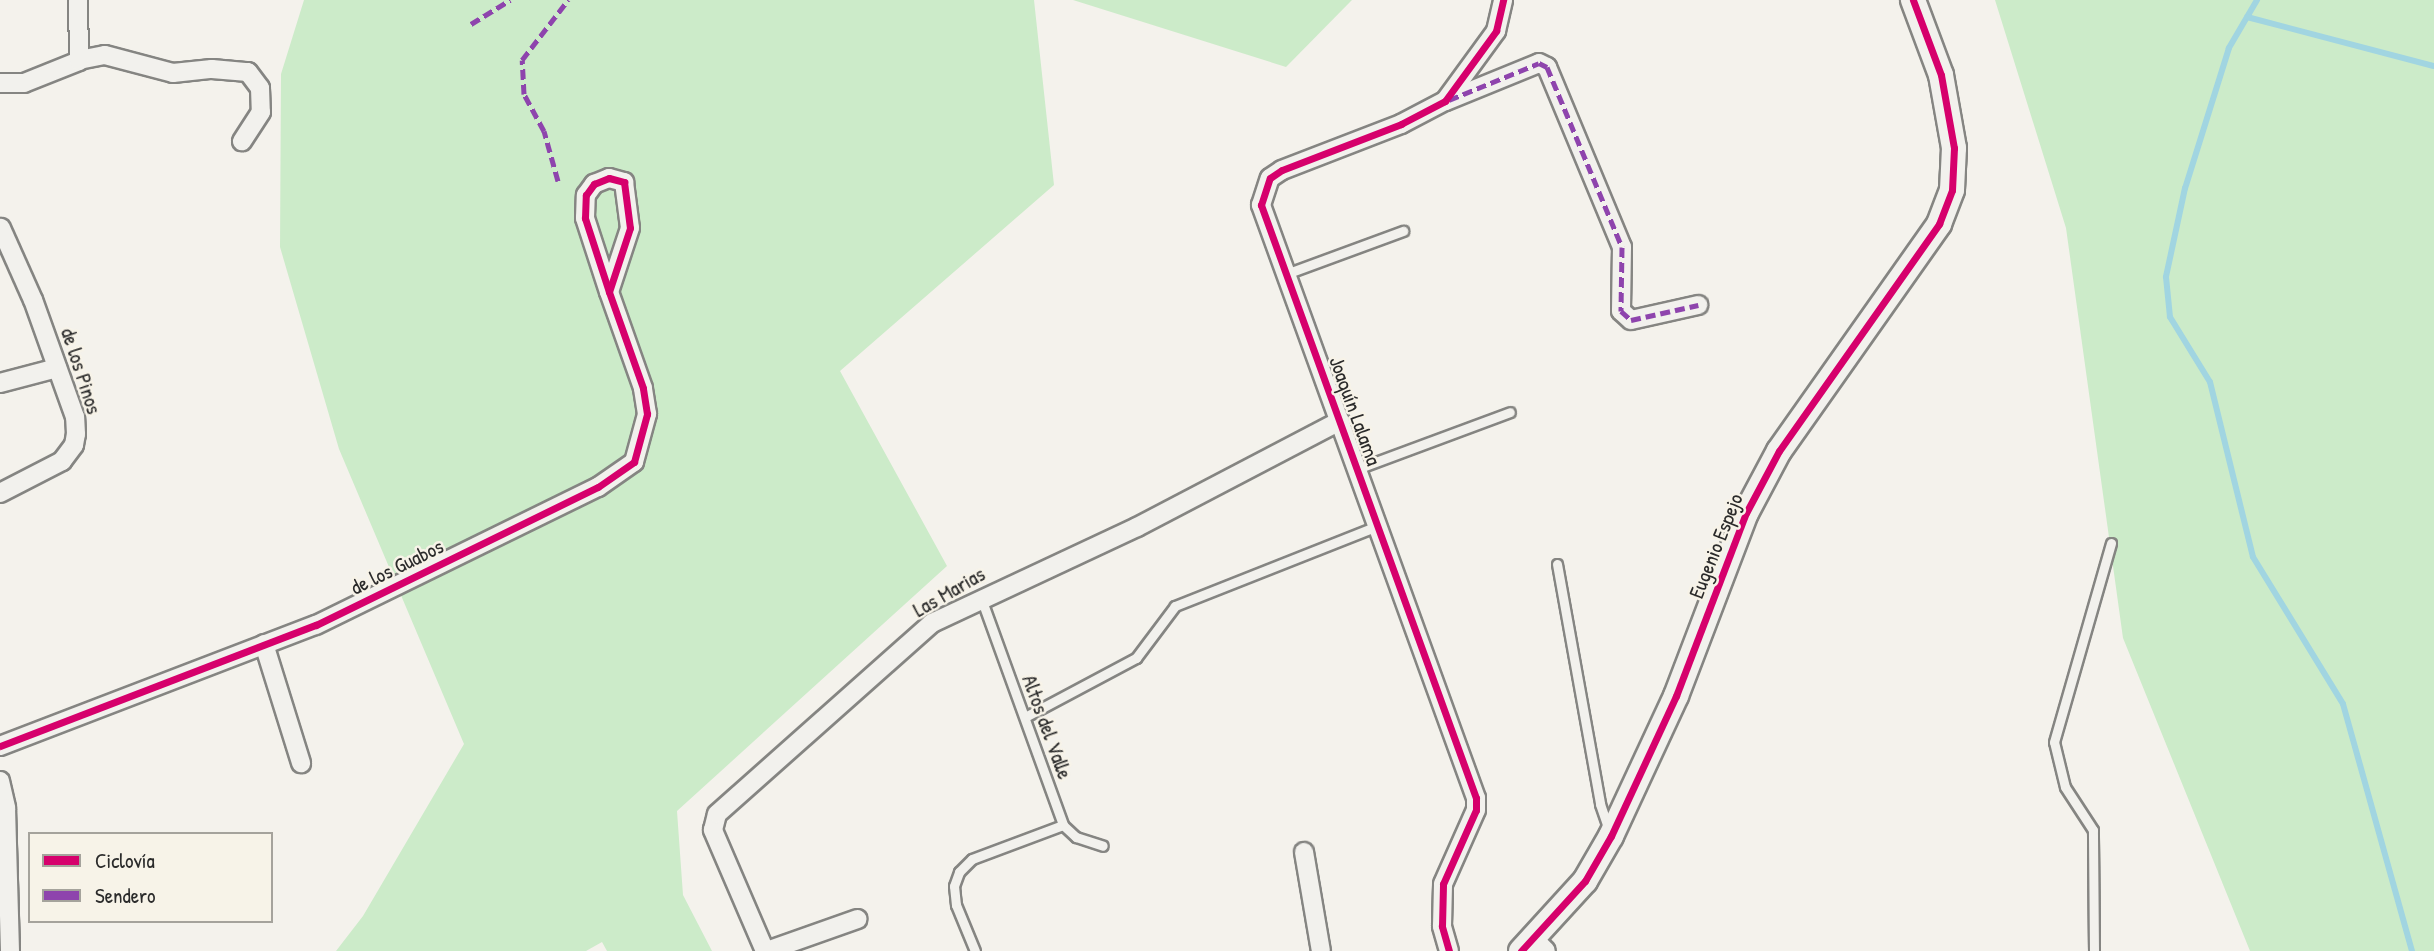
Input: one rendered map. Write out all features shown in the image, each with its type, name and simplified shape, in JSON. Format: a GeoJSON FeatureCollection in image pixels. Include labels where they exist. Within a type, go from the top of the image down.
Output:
{"type":"FeatureCollection","features":[{"type":"Feature","properties":{"kind":"street"},"geometry":{"type":"LineString","coordinates":[[78,0],[79,60]]}},
{"type":"Feature","properties":{"kind":"street","name":"Joaquín Lalama"},"geometry":{"type":"LineString","coordinates":[[1449,951],[1442,926],[1443,884],[1476,810],[1476,798],[1261,205],[1270,178],[1445,101],[1496,32],[1503,0]]}},
{"type":"Feature","properties":{"kind":"street","name":"Eugenio Espejo"},"geometry":{"type":"LineString","coordinates":[[1533,947],[1585,880],[1611,836],[1676,696],[1746,513],[1779,452],[1939,224],[1952,190],[1954,148],[1941,75],[1913,0]]}},
{"type":"Feature","properties":{"kind":"street"},"geometry":{"type":"LineString","coordinates":[[0,83],[24,83],[79,60],[105,55],[173,74],[212,69],[248,72],[260,88],[261,112],[242,141]]}},
{"type":"Feature","properties":{"kind":"street"},"geometry":{"type":"LineString","coordinates":[[1445,101],[1539,63],[1547,67],[1622,247],[1621,311],[1631,320],[1698,305]]}},
{"type":"Feature","properties":{"kind":"street","name":"de los Guabos"},"geometry":{"type":"LineString","coordinates":[[0,746],[316,625],[597,487],[634,462],[647,414],[643,388],[609,292],[585,218],[586,195],[594,184],[609,178],[624,182],[629,196],[630,228],[609,292]]}},
{"type":"Feature","properties":{"kind":"street","name":"de los Pinos"},"geometry":{"type":"LineString","coordinates":[[0,493],[43,475],[74,445],[75,417],[1,228]]}},
{"type":"Feature","properties":{"kind":"street"},"geometry":{"type":"LineString","coordinates":[[0,383],[57,368]]}},
{"type":"Feature","properties":{"kind":"street","name":"Las Marias"},"geometry":{"type":"LineString","coordinates":[[858,919],[766,951],[713,830],[717,814],[932,623],[981,596],[1137,527],[1340,421]]}},
{"type":"Feature","properties":{"kind":"street"},"geometry":{"type":"LineString","coordinates":[[264,644],[301,763]]}},
{"type":"Feature","properties":{"kind":"street"},"geometry":{"type":"LineString","coordinates":[[0,781],[6,808],[10,951]]}},
{"type":"Feature","properties":{"kind":"street"},"geometry":{"type":"LineString","coordinates":[[1304,852],[1321,951]]}},
{"type":"Feature","properties":{"kind":"lane"},"geometry":{"type":"LineString","coordinates":[[1286,274],[1403,231]]}},
{"type":"Feature","properties":{"kind":"lane"},"geometry":{"type":"LineString","coordinates":[[1357,469],[1510,412]]}},
{"type":"Feature","properties":{"kind":"lane"},"geometry":{"type":"LineString","coordinates":[[1025,717],[1136,658],[1175,606],[1377,526]]}},
{"type":"Feature","properties":{"kind":"lane"},"geometry":{"type":"LineString","coordinates":[[2094,951],[2093,830],[2065,788],[2054,742],[2111,543]]}},
{"type":"Feature","properties":{"kind":"lane"},"geometry":{"type":"LineString","coordinates":[[1557,564],[1600,804],[1611,836]]}},
{"type":"Feature","properties":{"kind":"lane","name":"Altos del Valle"},"geometry":{"type":"LineString","coordinates":[[981,596],[1063,825]]}},
{"type":"Feature","properties":{"kind":"lane"},"geometry":{"type":"LineString","coordinates":[[975,951],[956,905],[954,886],[959,872],[972,859],[1063,825],[1076,837],[1104,846]]}},
{"type":"Feature","properties":{"kind":"green space"},"geometry":{"type":"Polygon","coordinates":[[[304,0],[1034,0],[1054,185],[840,371],[947,566],[677,811],[683,895],[712,951],[607,951],[602,942],[586,951],[336,951],[363,916],[464,744],[339,449],[280,247],[281,74],[304,0]]]}},
{"type":"Feature","properties":{"kind":"green space"},"geometry":{"type":"Polygon","coordinates":[[[1073,0],[1352,0],[1286,67],[1073,0]]]}},
{"type":"Feature","properties":{"kind":"green space"},"geometry":{"type":"Polygon","coordinates":[[[1995,0],[2434,0],[2434,951],[2250,951],[2123,638],[2066,228],[1995,0]]]}},
{"type":"Feature","properties":{"kind":"waterway"},"geometry":{"type":"LineString","coordinates":[[2257,0],[2229,48],[2185,188],[2166,277],[2170,317],[2210,382],[2253,557],[2343,704],[2412,951]]}},
{"type":"Feature","properties":{"kind":"waterway"},"geometry":{"type":"LineString","coordinates":[[2247,17],[2434,66]]}},
{"type":"Feature","properties":{"kind":"marked path"},"geometry":{"type":"LineString","coordinates":[[471,24],[510,0]]}},
{"type":"Feature","properties":{"kind":"marked path"},"geometry":{"type":"LineString","coordinates":[[558,181],[544,131],[524,94],[522,60],[568,0]]}},
{"type":"Feature","properties":{"kind":"marked path"},"geometry":{"type":"LineString","coordinates":[[1449,100],[1539,63],[1547,67],[1622,247],[1621,311],[1631,320],[1698,305]]}},
{"type":"Feature","properties":{"kind":"cycle path"},"geometry":{"type":"LineString","coordinates":[[1449,951],[1442,926],[1443,884],[1476,810],[1476,798],[1261,205],[1270,178],[1282,170],[1401,124],[1445,101],[1496,31],[1503,0]]}},
{"type":"Feature","properties":{"kind":"cycle path"},"geometry":{"type":"LineString","coordinates":[[1521,951],[1585,881],[1611,836],[1676,696],[1746,513],[1779,451],[1939,224],[1952,190],[1954,148],[1941,75],[1913,0]]}},
{"type":"Feature","properties":{"kind":"cycle path"},"geometry":{"type":"LineString","coordinates":[[0,746],[316,625],[598,487],[634,462],[647,414],[643,388],[609,292],[585,218],[586,195],[594,184],[609,178],[624,182],[630,228],[609,292]]}}]}
